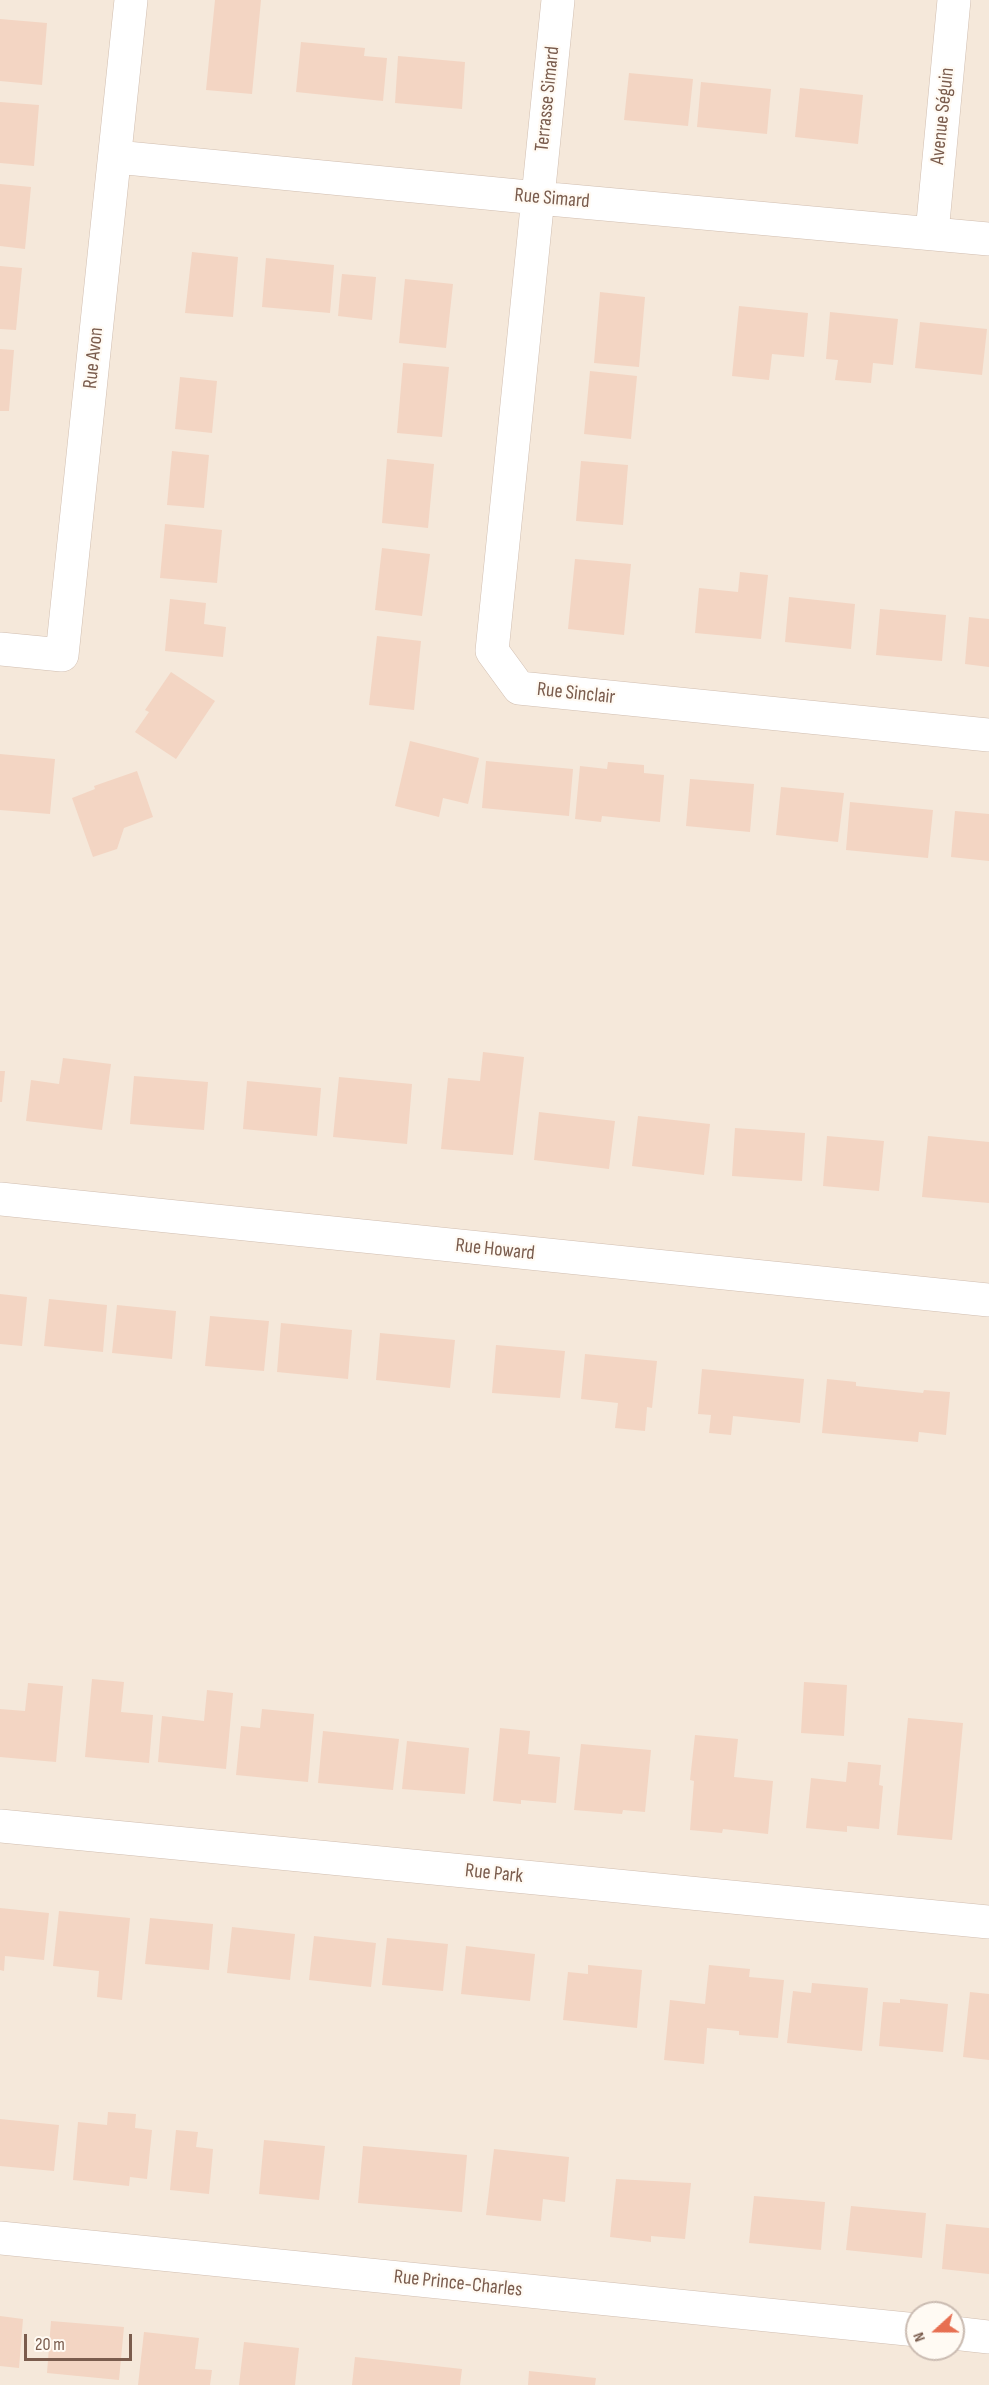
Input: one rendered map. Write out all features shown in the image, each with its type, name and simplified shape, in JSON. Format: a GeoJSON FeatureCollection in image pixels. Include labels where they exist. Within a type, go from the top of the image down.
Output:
{"type":"FeatureCollection","features":[{"type":"Feature","properties":{"kind":"street","name":"Rue Avon"},"geometry":{"type":"LineString","coordinates":[[0,649],[62,655],[131,0]]}},
{"type":"Feature","properties":{"kind":"street","name":"Terrasse Simard"},"geometry":{"type":"LineString","coordinates":[[538,198],[558,0]]}},
{"type":"Feature","properties":{"kind":"street","name":"Avenue Séguin"},"geometry":{"type":"LineString","coordinates":[[932,233],[954,0]]}},
{"type":"Feature","properties":{"kind":"street","name":"Rue Simard"},"geometry":{"type":"LineString","coordinates":[[116,157],[989,239]]}},
{"type":"Feature","properties":{"kind":"street","name":"Rue Sinclair"},"geometry":{"type":"LineString","coordinates":[[538,198],[492,651],[519,688],[989,735]]}},
{"type":"Feature","properties":{"kind":"street","name":"Rue Howard"},"geometry":{"type":"LineString","coordinates":[[0,1199],[989,1300]]}},
{"type":"Feature","properties":{"kind":"street","name":"Rue Park"},"geometry":{"type":"LineString","coordinates":[[0,1826],[989,1922]]}},
{"type":"Feature","properties":{"kind":"street","name":"Rue Prince-Charles"},"geometry":{"type":"LineString","coordinates":[[0,2238],[905,2329]]}},
{"type":"Feature","properties":{"kind":"street"},"geometry":{"type":"LineString","coordinates":[[965,2334],[989,2337]]}},
{"type":"Feature","properties":{"kind":"shaded area"},"geometry":{"type":"Polygon","coordinates":[[[0,0],[989,0],[989,2385],[0,2385],[0,0]]]}},
{"type":"Feature","properties":{"kind":"building"},"geometry":{"type":"Polygon","coordinates":[[[215,0],[261,0],[252,94],[206,90],[215,0]]]}},
{"type":"Feature","properties":{"kind":"building"},"geometry":{"type":"Polygon","coordinates":[[[0,19],[47,23],[42,85],[0,81],[0,19]]]}},
{"type":"Feature","properties":{"kind":"building"},"geometry":{"type":"Polygon","coordinates":[[[301,42],[365,48],[364,56],[387,58],[383,101],[296,92],[301,42]]]}},
{"type":"Feature","properties":{"kind":"building"},"geometry":{"type":"Polygon","coordinates":[[[398,56],[465,62],[462,109],[395,103],[398,56]]]}},
{"type":"Feature","properties":{"kind":"building"},"geometry":{"type":"Polygon","coordinates":[[[629,73],[693,79],[688,126],[624,120],[629,73]]]}},
{"type":"Feature","properties":{"kind":"building"},"geometry":{"type":"Polygon","coordinates":[[[701,82],[771,89],[767,134],[697,127],[701,82]]]}},
{"type":"Feature","properties":{"kind":"building"},"geometry":{"type":"Polygon","coordinates":[[[800,88],[863,95],[858,144],[795,137],[800,88]]]}},
{"type":"Feature","properties":{"kind":"building"},"geometry":{"type":"Polygon","coordinates":[[[0,102],[39,105],[34,166],[0,163],[0,102]]]}},
{"type":"Feature","properties":{"kind":"building"},"geometry":{"type":"Polygon","coordinates":[[[0,184],[31,187],[25,249],[0,246],[0,184]]]}},
{"type":"Feature","properties":{"kind":"building"},"geometry":{"type":"Polygon","coordinates":[[[192,252],[238,257],[233,317],[185,313],[192,252]]]}},
{"type":"Feature","properties":{"kind":"building"},"geometry":{"type":"Polygon","coordinates":[[[266,258],[334,265],[330,313],[262,307],[266,258]]]}},
{"type":"Feature","properties":{"kind":"building"},"geometry":{"type":"Polygon","coordinates":[[[0,266],[22,268],[16,330],[0,329],[0,266]]]}},
{"type":"Feature","properties":{"kind":"building"},"geometry":{"type":"Polygon","coordinates":[[[342,274],[376,277],[372,320],[338,316],[342,274]]]}},
{"type":"Feature","properties":{"kind":"building"},"geometry":{"type":"Polygon","coordinates":[[[405,279],[453,284],[446,348],[399,343],[405,279]]]}},
{"type":"Feature","properties":{"kind":"building"},"geometry":{"type":"Polygon","coordinates":[[[600,292],[645,297],[639,367],[594,363],[600,292]]]}},
{"type":"Feature","properties":{"kind":"building"},"geometry":{"type":"Polygon","coordinates":[[[739,306],[808,313],[804,357],[772,354],[769,380],[732,376],[739,306]]]}},
{"type":"Feature","properties":{"kind":"building"},"geometry":{"type":"Polygon","coordinates":[[[830,312],[898,319],[893,365],[873,363],[871,383],[835,380],[838,360],[826,359],[830,312]]]}},
{"type":"Feature","properties":{"kind":"building"},"geometry":{"type":"Polygon","coordinates":[[[920,322],[987,329],[982,375],[915,368],[920,322]]]}},
{"type":"Feature","properties":{"kind":"building"},"geometry":{"type":"Polygon","coordinates":[[[0,349],[14,350],[9,411],[0,411],[0,349]]]}},
{"type":"Feature","properties":{"kind":"building"},"geometry":{"type":"Polygon","coordinates":[[[403,363],[449,367],[442,437],[397,433],[403,363]]]}},
{"type":"Feature","properties":{"kind":"building"},"geometry":{"type":"Polygon","coordinates":[[[590,371],[637,376],[631,439],[584,434],[590,371]]]}},
{"type":"Feature","properties":{"kind":"building"},"geometry":{"type":"Polygon","coordinates":[[[180,377],[217,381],[212,433],[175,429],[180,377]]]}},
{"type":"Feature","properties":{"kind":"building"},"geometry":{"type":"Polygon","coordinates":[[[172,451],[209,455],[204,508],[167,505],[172,451]]]}},
{"type":"Feature","properties":{"kind":"building"},"geometry":{"type":"Polygon","coordinates":[[[387,459],[434,464],[428,528],[382,523],[387,459]]]}},
{"type":"Feature","properties":{"kind":"building"},"geometry":{"type":"Polygon","coordinates":[[[581,461],[628,465],[623,525],[576,521],[581,461]]]}},
{"type":"Feature","properties":{"kind":"building"},"geometry":{"type":"Polygon","coordinates":[[[165,524],[222,530],[217,583],[160,578],[165,524]]]}},
{"type":"Feature","properties":{"kind":"building"},"geometry":{"type":"Polygon","coordinates":[[[382,548],[430,554],[422,616],[375,610],[382,548]]]}},
{"type":"Feature","properties":{"kind":"building"},"geometry":{"type":"Polygon","coordinates":[[[575,559],[631,564],[624,635],[568,629],[575,559]]]}},
{"type":"Feature","properties":{"kind":"building"},"geometry":{"type":"Polygon","coordinates":[[[740,572],[768,575],[761,639],[695,633],[699,588],[738,592],[740,572]]]}},
{"type":"Feature","properties":{"kind":"building"},"geometry":{"type":"Polygon","coordinates":[[[789,597],[855,604],[851,649],[785,642],[789,597]]]}},
{"type":"Feature","properties":{"kind":"building"},"geometry":{"type":"Polygon","coordinates":[[[170,599],[206,603],[204,624],[226,627],[223,657],[165,651],[170,599]]]}},
{"type":"Feature","properties":{"kind":"building"},"geometry":{"type":"Polygon","coordinates":[[[880,609],[946,615],[942,661],[876,655],[880,609]]]}},
{"type":"Feature","properties":{"kind":"building"},"geometry":{"type":"Polygon","coordinates":[[[969,617],[989,619],[989,667],[965,664],[969,617]]]}},
{"type":"Feature","properties":{"kind":"building"},"geometry":{"type":"Polygon","coordinates":[[[377,636],[421,641],[414,710],[369,705],[377,636]]]}},
{"type":"Feature","properties":{"kind":"building"},"geometry":{"type":"Polygon","coordinates":[[[171,672],[215,701],[176,759],[135,732],[149,712],[145,710],[171,672]]]}},
{"type":"Feature","properties":{"kind":"building"},"geometry":{"type":"Polygon","coordinates":[[[410,741],[479,758],[468,804],[443,798],[439,817],[395,806],[410,741]]]}},
{"type":"Feature","properties":{"kind":"building"},"geometry":{"type":"Polygon","coordinates":[[[0,754],[55,759],[50,814],[0,810],[0,754]]]}},
{"type":"Feature","properties":{"kind":"building"},"geometry":{"type":"Polygon","coordinates":[[[486,761],[573,769],[569,816],[482,808],[486,761]]]}},
{"type":"Feature","properties":{"kind":"building"},"geometry":{"type":"Polygon","coordinates":[[[608,762],[644,765],[644,773],[664,775],[660,822],[602,816],[601,822],[575,819],[580,766],[607,769],[608,762]]]}},
{"type":"Feature","properties":{"kind":"building"},"geometry":{"type":"Polygon","coordinates":[[[137,771],[153,817],[124,828],[117,849],[93,857],[72,798],[95,789],[94,786],[137,771]]]}},
{"type":"Feature","properties":{"kind":"building"},"geometry":{"type":"Polygon","coordinates":[[[690,779],[754,784],[750,832],[686,826],[690,779]]]}},
{"type":"Feature","properties":{"kind":"building"},"geometry":{"type":"Polygon","coordinates":[[[781,787],[844,793],[838,842],[776,835],[781,787]]]}},
{"type":"Feature","properties":{"kind":"building"},"geometry":{"type":"Polygon","coordinates":[[[850,802],[933,810],[928,858],[846,850],[850,802]]]}},
{"type":"Feature","properties":{"kind":"building"},"geometry":{"type":"Polygon","coordinates":[[[955,811],[989,814],[989,861],[951,857],[955,811]]]}},
{"type":"Feature","properties":{"kind":"building"},"geometry":{"type":"Polygon","coordinates":[[[483,1052],[524,1057],[513,1155],[441,1149],[448,1078],[480,1081],[483,1052]]]}},
{"type":"Feature","properties":{"kind":"building"},"geometry":{"type":"Polygon","coordinates":[[[63,1058],[111,1064],[102,1130],[26,1121],[31,1080],[59,1084],[63,1058]]]}},
{"type":"Feature","properties":{"kind":"building"},"geometry":{"type":"Polygon","coordinates":[[[0,1071],[5,1071],[2,1102],[0,1102],[0,1071]]]}},
{"type":"Feature","properties":{"kind":"building"},"geometry":{"type":"Polygon","coordinates":[[[134,1076],[208,1082],[204,1130],[130,1124],[134,1076]]]}},
{"type":"Feature","properties":{"kind":"building"},"geometry":{"type":"Polygon","coordinates":[[[339,1077],[412,1084],[407,1144],[333,1137],[339,1077]]]}},
{"type":"Feature","properties":{"kind":"building"},"geometry":{"type":"Polygon","coordinates":[[[247,1081],[321,1088],[317,1136],[243,1129],[247,1081]]]}},
{"type":"Feature","properties":{"kind":"building"},"geometry":{"type":"Polygon","coordinates":[[[539,1112],[615,1121],[609,1169],[534,1160],[539,1112]]]}},
{"type":"Feature","properties":{"kind":"building"},"geometry":{"type":"Polygon","coordinates":[[[638,1116],[710,1124],[704,1175],[632,1166],[638,1116]]]}},
{"type":"Feature","properties":{"kind":"building"},"geometry":{"type":"Polygon","coordinates":[[[735,1128],[805,1133],[802,1181],[732,1176],[735,1128]]]}},
{"type":"Feature","properties":{"kind":"building"},"geometry":{"type":"Polygon","coordinates":[[[827,1136],[884,1141],[879,1191],[823,1186],[827,1136]]]}},
{"type":"Feature","properties":{"kind":"building"},"geometry":{"type":"Polygon","coordinates":[[[928,1136],[989,1142],[989,1203],[922,1197],[928,1136]]]}},
{"type":"Feature","properties":{"kind":"building"},"geometry":{"type":"Polygon","coordinates":[[[0,1294],[27,1297],[22,1346],[0,1344],[0,1294]]]}},
{"type":"Feature","properties":{"kind":"building"},"geometry":{"type":"Polygon","coordinates":[[[49,1299],[107,1305],[103,1352],[44,1346],[49,1299]]]}},
{"type":"Feature","properties":{"kind":"building"},"geometry":{"type":"Polygon","coordinates":[[[117,1305],[176,1311],[172,1359],[112,1353],[117,1305]]]}},
{"type":"Feature","properties":{"kind":"building"},"geometry":{"type":"Polygon","coordinates":[[[210,1316],[269,1321],[264,1371],[205,1366],[210,1316]]]}},
{"type":"Feature","properties":{"kind":"building"},"geometry":{"type":"Polygon","coordinates":[[[281,1323],[352,1330],[348,1379],[277,1372],[281,1323]]]}},
{"type":"Feature","properties":{"kind":"building"},"geometry":{"type":"Polygon","coordinates":[[[380,1333],[455,1340],[450,1388],[376,1380],[380,1333]]]}},
{"type":"Feature","properties":{"kind":"building"},"geometry":{"type":"Polygon","coordinates":[[[496,1345],[565,1351],[560,1398],[492,1393],[496,1345]]]}},
{"type":"Feature","properties":{"kind":"building"},"geometry":{"type":"Polygon","coordinates":[[[585,1354],[657,1361],[652,1408],[647,1407],[645,1431],[615,1428],[618,1403],[581,1399],[585,1354]]]}},
{"type":"Feature","properties":{"kind":"building"},"geometry":{"type":"Polygon","coordinates":[[[702,1369],[804,1379],[800,1423],[733,1416],[731,1435],[709,1433],[711,1415],[698,1414],[702,1369]]]}},
{"type":"Feature","properties":{"kind":"building"},"geometry":{"type":"Polygon","coordinates":[[[827,1379],[856,1382],[856,1386],[923,1393],[924,1390],[950,1392],[946,1435],[919,1432],[918,1442],[822,1433],[827,1379]]]}},
{"type":"Feature","properties":{"kind":"building"},"geometry":{"type":"Polygon","coordinates":[[[92,1679],[124,1682],[121,1712],[153,1715],[149,1763],[85,1757],[92,1679]]]}},
{"type":"Feature","properties":{"kind":"building"},"geometry":{"type":"Polygon","coordinates":[[[804,1682],[847,1685],[844,1736],[801,1733],[804,1682]]]}},
{"type":"Feature","properties":{"kind":"building"},"geometry":{"type":"Polygon","coordinates":[[[28,1683],[63,1686],[56,1762],[0,1757],[0,1709],[25,1711],[28,1683]]]}},
{"type":"Feature","properties":{"kind":"building"},"geometry":{"type":"Polygon","coordinates":[[[207,1690],[233,1693],[226,1769],[158,1762],[162,1716],[204,1721],[207,1690]]]}},
{"type":"Feature","properties":{"kind":"building"},"geometry":{"type":"Polygon","coordinates":[[[262,1709],[314,1714],[308,1782],[236,1775],[241,1726],[260,1728],[262,1709]]]}},
{"type":"Feature","properties":{"kind":"building"},"geometry":{"type":"Polygon","coordinates":[[[908,1718],[963,1723],[952,1840],[897,1835],[908,1718]]]}},
{"type":"Feature","properties":{"kind":"building"},"geometry":{"type":"Polygon","coordinates":[[[500,1728],[530,1731],[528,1754],[560,1757],[556,1803],[521,1800],[521,1804],[493,1801],[500,1728]]]}},
{"type":"Feature","properties":{"kind":"building"},"geometry":{"type":"Polygon","coordinates":[[[323,1731],[399,1739],[393,1790],[318,1783],[323,1731]]]}},
{"type":"Feature","properties":{"kind":"building"},"geometry":{"type":"Polygon","coordinates":[[[695,1735],[738,1739],[734,1777],[773,1781],[768,1834],[723,1829],[722,1833],[690,1830],[694,1781],[690,1780],[695,1735]]]}},
{"type":"Feature","properties":{"kind":"building"},"geometry":{"type":"Polygon","coordinates":[[[407,1741],[469,1748],[465,1794],[402,1789],[407,1741]]]}},
{"type":"Feature","properties":{"kind":"building"},"geometry":{"type":"Polygon","coordinates":[[[581,1744],[651,1750],[645,1812],[623,1810],[622,1814],[574,1810],[581,1744]]]}},
{"type":"Feature","properties":{"kind":"building"},"geometry":{"type":"Polygon","coordinates":[[[848,1762],[881,1765],[879,1785],[883,1786],[879,1829],[847,1826],[847,1832],[806,1828],[811,1778],[846,1782],[848,1762]]]}},
{"type":"Feature","properties":{"kind":"building"},"geometry":{"type":"Polygon","coordinates":[[[0,1908],[49,1913],[44,1960],[5,1956],[4,1971],[0,1970],[0,1908]]]}},
{"type":"Feature","properties":{"kind":"building"},"geometry":{"type":"Polygon","coordinates":[[[59,1911],[130,1918],[122,2000],[97,1997],[99,1971],[53,1966],[59,1911]]]}},
{"type":"Feature","properties":{"kind":"building"},"geometry":{"type":"Polygon","coordinates":[[[150,1918],[213,1924],[209,1970],[145,1964],[150,1918]]]}},
{"type":"Feature","properties":{"kind":"building"},"geometry":{"type":"Polygon","coordinates":[[[232,1927],[295,1934],[290,1980],[227,1973],[232,1927]]]}},
{"type":"Feature","properties":{"kind":"building"},"geometry":{"type":"Polygon","coordinates":[[[314,1936],[376,1943],[371,1987],[309,1980],[314,1936]]]}},
{"type":"Feature","properties":{"kind":"building"},"geometry":{"type":"Polygon","coordinates":[[[387,1938],[448,1944],[443,1991],[382,1985],[387,1938]]]}},
{"type":"Feature","properties":{"kind":"building"},"geometry":{"type":"Polygon","coordinates":[[[466,1946],[535,1954],[530,2001],[461,1994],[466,1946]]]}},
{"type":"Feature","properties":{"kind":"building"},"geometry":{"type":"Polygon","coordinates":[[[588,1965],[642,1970],[637,2028],[563,2020],[568,1972],[588,1974],[588,1965]]]}},
{"type":"Feature","properties":{"kind":"building"},"geometry":{"type":"Polygon","coordinates":[[[709,1965],[750,1969],[749,1977],[784,1980],[778,2038],[739,2035],[739,2031],[707,2028],[704,2064],[664,2060],[670,2000],[705,2004],[709,1965]]]}},
{"type":"Feature","properties":{"kind":"building"},"geometry":{"type":"Polygon","coordinates":[[[812,1983],[868,1988],[862,2051],[787,2043],[793,1991],[811,1993],[812,1983]]]}},
{"type":"Feature","properties":{"kind":"building"},"geometry":{"type":"Polygon","coordinates":[[[970,1992],[989,1994],[989,2060],[963,2057],[970,1992]]]}},
{"type":"Feature","properties":{"kind":"building"},"geometry":{"type":"Polygon","coordinates":[[[900,1999],[948,2004],[943,2052],[879,2046],[883,2002],[900,2003],[900,1999]]]}},
{"type":"Feature","properties":{"kind":"building"},"geometry":{"type":"Polygon","coordinates":[[[108,2112],[136,2114],[135,2128],[152,2130],[147,2179],[130,2177],[129,2186],[73,2180],[78,2122],[107,2125],[108,2112]]]}},
{"type":"Feature","properties":{"kind":"building"},"geometry":{"type":"Polygon","coordinates":[[[0,2119],[59,2125],[54,2171],[0,2166],[0,2119]]]}},
{"type":"Feature","properties":{"kind":"building"},"geometry":{"type":"Polygon","coordinates":[[[176,2130],[198,2132],[196,2147],[213,2149],[209,2194],[170,2190],[176,2130]]]}},
{"type":"Feature","properties":{"kind":"building"},"geometry":{"type":"Polygon","coordinates":[[[264,2140],[325,2146],[319,2200],[259,2194],[264,2140]]]}},
{"type":"Feature","properties":{"kind":"building"},"geometry":{"type":"Polygon","coordinates":[[[363,2146],[467,2155],[462,2212],[358,2203],[363,2146]]]}},
{"type":"Feature","properties":{"kind":"building"},"geometry":{"type":"Polygon","coordinates":[[[494,2149],[569,2157],[565,2202],[543,2199],[541,2221],[486,2215],[494,2149]]]}},
{"type":"Feature","properties":{"kind":"building"},"geometry":{"type":"Polygon","coordinates":[[[616,2179],[691,2183],[685,2239],[651,2236],[651,2242],[610,2237],[616,2179]]]}},
{"type":"Feature","properties":{"kind":"building"},"geometry":{"type":"Polygon","coordinates":[[[754,2196],[825,2202],[821,2250],[749,2243],[754,2196]]]}},
{"type":"Feature","properties":{"kind":"building"},"geometry":{"type":"Polygon","coordinates":[[[851,2206],[926,2213],[922,2258],[846,2250],[851,2206]]]}},
{"type":"Feature","properties":{"kind":"building"},"geometry":{"type":"Polygon","coordinates":[[[946,2224],[989,2228],[989,2274],[942,2269],[946,2224]]]}},
{"type":"Feature","properties":{"kind":"building"},"geometry":{"type":"Polygon","coordinates":[[[0,2316],[23,2319],[19,2368],[0,2366],[0,2316]]]}},
{"type":"Feature","properties":{"kind":"building"},"geometry":{"type":"Polygon","coordinates":[[[51,2321],[124,2327],[119,2380],[47,2373],[51,2321]]]}},
{"type":"Feature","properties":{"kind":"building"},"geometry":{"type":"Polygon","coordinates":[[[144,2332],[199,2338],[195,2369],[212,2370],[210,2385],[138,2385],[144,2332]]]}},
{"type":"Feature","properties":{"kind":"building"},"geometry":{"type":"Polygon","coordinates":[[[244,2342],[299,2348],[295,2385],[239,2385],[244,2342]]]}},
{"type":"Feature","properties":{"kind":"building"},"geometry":{"type":"Polygon","coordinates":[[[355,2357],[462,2369],[460,2385],[352,2385],[355,2357]]]}},
{"type":"Feature","properties":{"kind":"building"},"geometry":{"type":"Polygon","coordinates":[[[529,2371],[596,2378],[595,2385],[528,2385],[529,2371]]]}}]}
